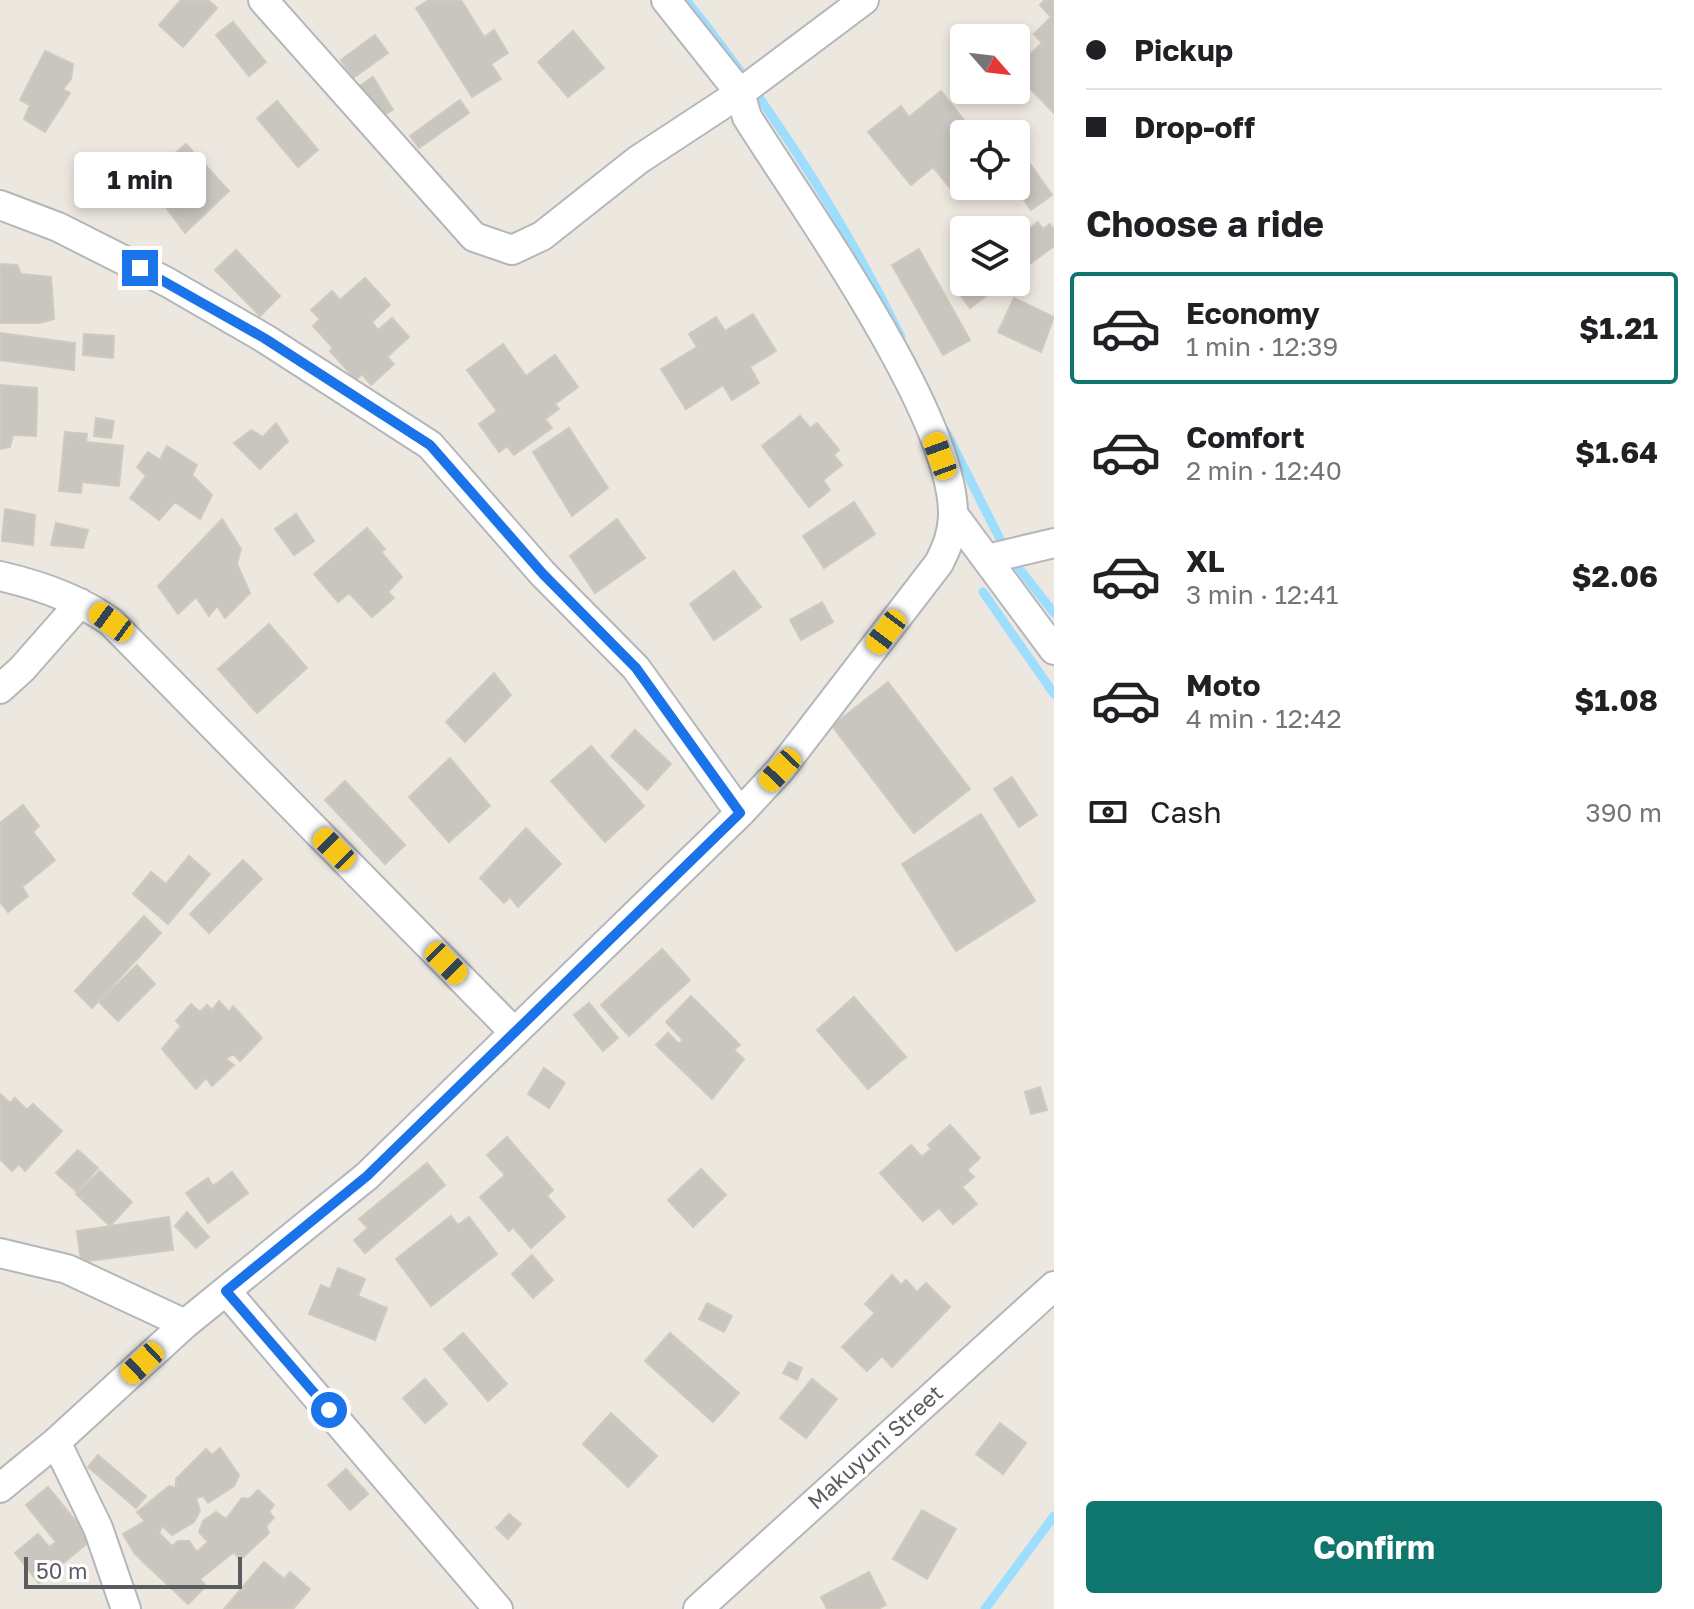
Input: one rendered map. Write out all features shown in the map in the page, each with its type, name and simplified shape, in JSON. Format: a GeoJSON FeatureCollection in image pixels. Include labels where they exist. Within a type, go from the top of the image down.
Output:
{"type":"FeatureCollection","features":[{"type":"Feature","properties":{"kind":"street"},"geometry":{"type":"LineString","coordinates":[[263,0],[474,237],[512,250],[542,236],[638,160],[740,93],[864,0]]}},
{"type":"Feature","properties":{"kind":"street"},"geometry":{"type":"LineString","coordinates":[[0,1488],[56,1442],[185,1324],[367,1176],[740,813],[780,770],[939,563],[951,540],[953,514],[940,456],[927,419],[878,324],[747,117],[740,93],[666,0]]}},
{"type":"Feature","properties":{"kind":"street"},"geometry":{"type":"LineString","coordinates":[[0,205],[58,227],[167,282],[288,353],[430,445],[543,574],[636,668],[740,813]]}},
{"type":"Feature","properties":{"kind":"street"},"geometry":{"type":"LineString","coordinates":[[953,514],[1054,650]]}},
{"type":"Feature","properties":{"kind":"street"},"geometry":{"type":"LineString","coordinates":[[987,559],[1054,543]]}},
{"type":"Feature","properties":{"kind":"street"},"geometry":{"type":"LineString","coordinates":[[0,576],[80,603],[111,622],[513,1031]]}},
{"type":"Feature","properties":{"kind":"street"},"geometry":{"type":"LineString","coordinates":[[0,689],[22,669],[80,603]]}},
{"type":"Feature","properties":{"kind":"street"},"geometry":{"type":"LineString","coordinates":[[0,1253],[67,1269],[185,1324]]}},
{"type":"Feature","properties":{"kind":"street","name":"Makuyuni Street"},"geometry":{"type":"LineString","coordinates":[[698,1609],[1054,1286]]}},
{"type":"Feature","properties":{"kind":"street"},"geometry":{"type":"LineString","coordinates":[[226,1291],[498,1609]]}},
{"type":"Feature","properties":{"kind":"street"},"geometry":{"type":"LineString","coordinates":[[56,1442],[98,1528],[126,1609]]}},
{"type":"Feature","properties":{"kind":"building"},"geometry":{"type":"Polygon","coordinates":[[[181,0],[208,0],[217,8],[183,47],[159,25],[181,0]]]}},
{"type":"Feature","properties":{"kind":"building"},"geometry":{"type":"Polygon","coordinates":[[[429,0],[461,0],[484,37],[494,30],[508,53],[491,64],[501,79],[472,97],[416,8],[429,0]]]}},
{"type":"Feature","properties":{"kind":"building"},"geometry":{"type":"Polygon","coordinates":[[[1045,0],[1054,0],[1054,113],[1030,88],[1030,55],[1042,43],[1034,34],[1051,17],[1040,5],[1045,0]]]}},
{"type":"Feature","properties":{"kind":"building"},"geometry":{"type":"Polygon","coordinates":[[[233,22],[266,62],[249,76],[216,35],[233,22]]]}},
{"type":"Feature","properties":{"kind":"building"},"geometry":{"type":"Polygon","coordinates":[[[573,31],[604,68],[568,97],[538,62],[573,31]]]}},
{"type":"Feature","properties":{"kind":"building"},"geometry":{"type":"Polygon","coordinates":[[[375,35],[388,53],[353,78],[341,60],[375,35]]]}},
{"type":"Feature","properties":{"kind":"building"},"geometry":{"type":"Polygon","coordinates":[[[45,51],[73,64],[71,79],[63,89],[70,93],[45,132],[24,119],[30,105],[20,100],[45,51]]]}},
{"type":"Feature","properties":{"kind":"building"},"geometry":{"type":"Polygon","coordinates":[[[373,77],[393,110],[377,119],[358,87],[373,77]]]}},
{"type":"Feature","properties":{"kind":"building"},"geometry":{"type":"Polygon","coordinates":[[[941,91],[964,120],[950,120],[950,188],[933,167],[911,185],[868,132],[901,106],[909,117],[941,91]]]}},
{"type":"Feature","properties":{"kind":"building"},"geometry":{"type":"Polygon","coordinates":[[[460,100],[469,113],[419,148],[410,136],[460,100]]]}},
{"type":"Feature","properties":{"kind":"building"},"geometry":{"type":"Polygon","coordinates":[[[277,101],[318,150],[298,167],[257,118],[277,101]]]}},
{"type":"Feature","properties":{"kind":"building"},"geometry":{"type":"Polygon","coordinates":[[[186,144],[229,191],[185,233],[145,179],[186,144]]]}},
{"type":"Feature","properties":{"kind":"building"},"geometry":{"type":"Polygon","coordinates":[[[1030,166],[1052,195],[1031,210],[1024,200],[1030,200],[1030,166]]]}},
{"type":"Feature","properties":{"kind":"building"},"geometry":{"type":"Polygon","coordinates":[[[1038,222],[1043,229],[1050,224],[1054,230],[1054,246],[1030,264],[1030,228],[1038,222]]]}},
{"type":"Feature","properties":{"kind":"building"},"geometry":{"type":"Polygon","coordinates":[[[919,249],[970,340],[943,355],[892,265],[919,249]]]}},
{"type":"Feature","properties":{"kind":"building"},"geometry":{"type":"Polygon","coordinates":[[[236,250],[280,296],[260,316],[215,270],[236,250]]]}},
{"type":"Feature","properties":{"kind":"building"},"geometry":{"type":"Polygon","coordinates":[[[0,264],[17,265],[21,274],[51,277],[54,319],[39,323],[0,323],[0,264]]]}},
{"type":"Feature","properties":{"kind":"building"},"geometry":{"type":"Polygon","coordinates":[[[365,278],[390,305],[372,322],[378,330],[392,318],[409,337],[387,357],[394,364],[371,385],[362,374],[356,380],[330,351],[333,348],[313,326],[320,319],[311,310],[332,291],[340,300],[365,278]]]}},
{"type":"Feature","properties":{"kind":"building"},"geometry":{"type":"Polygon","coordinates":[[[961,296],[986,296],[970,308],[961,296]]]}},
{"type":"Feature","properties":{"kind":"building"},"geometry":{"type":"Polygon","coordinates":[[[1014,298],[1054,317],[1041,352],[998,332],[1014,298]]]}},
{"type":"Feature","properties":{"kind":"building"},"geometry":{"type":"Polygon","coordinates":[[[753,314],[776,351],[750,367],[759,383],[732,400],[723,385],[686,409],[661,369],[697,347],[689,334],[716,317],[725,331],[753,314]]]}},
{"type":"Feature","properties":{"kind":"building"},"geometry":{"type":"Polygon","coordinates":[[[0,333],[75,343],[74,370],[0,360],[0,333]]]}},
{"type":"Feature","properties":{"kind":"building"},"geometry":{"type":"Polygon","coordinates":[[[84,334],[114,336],[113,358],[83,355],[84,334]]]}},
{"type":"Feature","properties":{"kind":"building"},"geometry":{"type":"Polygon","coordinates":[[[503,344],[526,376],[555,355],[578,387],[555,404],[559,409],[545,419],[552,428],[514,455],[507,446],[499,452],[479,424],[497,411],[467,370],[503,344]]]}},
{"type":"Feature","properties":{"kind":"building"},"geometry":{"type":"Polygon","coordinates":[[[0,385],[37,388],[37,405],[36,436],[13,435],[10,447],[0,449],[0,385]]]}},
{"type":"Feature","properties":{"kind":"building"},"geometry":{"type":"Polygon","coordinates":[[[800,416],[810,428],[817,423],[839,450],[834,455],[842,465],[823,480],[830,490],[809,507],[762,446],[800,416]]]}},
{"type":"Feature","properties":{"kind":"building"},"geometry":{"type":"Polygon","coordinates":[[[96,418],[114,421],[111,438],[94,436],[96,418]]]}},
{"type":"Feature","properties":{"kind":"building"},"geometry":{"type":"Polygon","coordinates":[[[276,423],[288,441],[260,469],[234,443],[251,430],[263,437],[276,423]]]}},
{"type":"Feature","properties":{"kind":"building"},"geometry":{"type":"Polygon","coordinates":[[[569,428],[608,488],[572,516],[533,452],[569,428]]]}},
{"type":"Feature","properties":{"kind":"building"},"geometry":{"type":"Polygon","coordinates":[[[65,432],[87,434],[86,442],[123,446],[119,486],[82,482],[81,493],[59,491],[65,432]]]}},
{"type":"Feature","properties":{"kind":"building"},"geometry":{"type":"Polygon","coordinates":[[[167,446],[197,465],[192,475],[212,495],[200,519],[175,502],[159,520],[130,498],[146,476],[137,467],[148,452],[160,460],[167,446]]]}},
{"type":"Feature","properties":{"kind":"building"},"geometry":{"type":"Polygon","coordinates":[[[854,502],[875,534],[824,568],[803,536],[854,502]]]}},
{"type":"Feature","properties":{"kind":"building"},"geometry":{"type":"Polygon","coordinates":[[[5,509],[35,515],[33,545],[2,541],[5,509]]]}},
{"type":"Feature","properties":{"kind":"building"},"geometry":{"type":"Polygon","coordinates":[[[296,514],[314,541],[294,555],[275,529],[296,514]]]}},
{"type":"Feature","properties":{"kind":"building"},"geometry":{"type":"Polygon","coordinates":[[[222,519],[241,549],[237,564],[250,593],[225,618],[217,606],[209,616],[196,597],[178,614],[158,586],[222,519]]]}},
{"type":"Feature","properties":{"kind":"building"},"geometry":{"type":"Polygon","coordinates":[[[617,519],[645,558],[595,593],[570,556],[617,519]]]}},
{"type":"Feature","properties":{"kind":"building"},"geometry":{"type":"Polygon","coordinates":[[[56,523],[88,530],[83,548],[51,545],[56,523]]]}},
{"type":"Feature","properties":{"kind":"building"},"geometry":{"type":"Polygon","coordinates":[[[367,528],[385,549],[381,552],[402,577],[388,592],[394,598],[372,617],[349,593],[338,602],[314,574],[367,528]]]}},
{"type":"Feature","properties":{"kind":"building"},"geometry":{"type":"Polygon","coordinates":[[[734,571],[761,607],[714,640],[690,604],[734,571]]]}},
{"type":"Feature","properties":{"kind":"building"},"geometry":{"type":"Polygon","coordinates":[[[822,602],[833,622],[801,640],[790,620],[822,602]]]}},
{"type":"Feature","properties":{"kind":"building"},"geometry":{"type":"Polygon","coordinates":[[[269,624],[307,668],[257,713],[218,669],[269,624]]]}},
{"type":"Feature","properties":{"kind":"building"},"geometry":{"type":"Polygon","coordinates":[[[494,673],[511,695],[465,742],[446,722],[494,673]]]}},
{"type":"Feature","properties":{"kind":"building"},"geometry":{"type":"Polygon","coordinates":[[[888,682],[970,789],[914,833],[832,726],[888,682]]]}},
{"type":"Feature","properties":{"kind":"building"},"geometry":{"type":"Polygon","coordinates":[[[635,730],[671,764],[647,790],[611,756],[635,730]]]}},
{"type":"Feature","properties":{"kind":"building"},"geometry":{"type":"Polygon","coordinates":[[[591,746],[644,806],[605,842],[551,781],[591,746]]]}},
{"type":"Feature","properties":{"kind":"building"},"geometry":{"type":"Polygon","coordinates":[[[450,758],[490,806],[449,842],[409,797],[450,758]]]}},
{"type":"Feature","properties":{"kind":"building"},"geometry":{"type":"Polygon","coordinates":[[[1012,777],[1037,815],[1019,827],[994,789],[1012,777]]]}},
{"type":"Feature","properties":{"kind":"building"},"geometry":{"type":"Polygon","coordinates":[[[345,781],[405,845],[385,864],[325,800],[345,781]]]}},
{"type":"Feature","properties":{"kind":"building"},"geometry":{"type":"Polygon","coordinates":[[[23,805],[39,826],[33,832],[55,860],[22,887],[28,896],[8,912],[0,902],[0,823],[23,805]]]}},
{"type":"Feature","properties":{"kind":"building"},"geometry":{"type":"Polygon","coordinates":[[[981,814],[1035,901],[956,951],[902,864],[981,814]]]}},
{"type":"Feature","properties":{"kind":"building"},"geometry":{"type":"Polygon","coordinates":[[[526,828],[561,864],[518,907],[510,897],[504,903],[480,878],[526,828]]]}},
{"type":"Feature","properties":{"kind":"building"},"geometry":{"type":"Polygon","coordinates":[[[189,856],[210,874],[168,924],[133,894],[151,872],[166,884],[189,856]]]}},
{"type":"Feature","properties":{"kind":"building"},"geometry":{"type":"Polygon","coordinates":[[[243,860],[262,879],[209,933],[190,914],[243,860]]]}},
{"type":"Feature","properties":{"kind":"building"},"geometry":{"type":"Polygon","coordinates":[[[144,916],[161,933],[92,1008],[75,991],[144,916]]]}},
{"type":"Feature","properties":{"kind":"building"},"geometry":{"type":"Polygon","coordinates":[[[662,949],[690,980],[629,1036],[601,1005],[662,949]]]}},
{"type":"Feature","properties":{"kind":"building"},"geometry":{"type":"Polygon","coordinates":[[[137,965],[155,984],[118,1021],[99,1002],[137,965]]]}},
{"type":"Feature","properties":{"kind":"building"},"geometry":{"type":"Polygon","coordinates":[[[691,996],[740,1045],[734,1050],[744,1059],[712,1099],[656,1045],[668,1033],[679,1044],[683,1040],[666,1022],[691,996]]]}},
{"type":"Feature","properties":{"kind":"building"},"geometry":{"type":"Polygon","coordinates":[[[854,997],[906,1057],[868,1089],[817,1030],[854,997]]]}},
{"type":"Feature","properties":{"kind":"building"},"geometry":{"type":"Polygon","coordinates":[[[219,1001],[229,1012],[233,1006],[262,1038],[240,1061],[233,1054],[226,1059],[234,1065],[212,1086],[206,1078],[196,1089],[162,1049],[181,1026],[176,1021],[191,1004],[200,1012],[207,1005],[212,1010],[219,1001]]]}},
{"type":"Feature","properties":{"kind":"building"},"geometry":{"type":"Polygon","coordinates":[[[589,1003],[618,1038],[603,1051],[574,1015],[589,1003]]]}},
{"type":"Feature","properties":{"kind":"building"},"geometry":{"type":"Polygon","coordinates":[[[544,1068],[565,1083],[549,1108],[528,1094],[544,1068]]]}},
{"type":"Feature","properties":{"kind":"building"},"geometry":{"type":"Polygon","coordinates":[[[1040,1087],[1047,1110],[1031,1114],[1025,1092],[1040,1087]]]}},
{"type":"Feature","properties":{"kind":"building"},"geometry":{"type":"Polygon","coordinates":[[[0,1094],[10,1103],[15,1098],[27,1110],[33,1104],[62,1131],[25,1171],[19,1164],[12,1171],[0,1159],[0,1094]]]}},
{"type":"Feature","properties":{"kind":"building"},"geometry":{"type":"Polygon","coordinates":[[[950,1125],[980,1158],[967,1170],[974,1177],[962,1187],[977,1204],[953,1224],[939,1208],[923,1221],[880,1173],[911,1145],[922,1157],[931,1149],[928,1145],[950,1125]]]}},
{"type":"Feature","properties":{"kind":"building"},"geometry":{"type":"Polygon","coordinates":[[[507,1137],[553,1190],[547,1196],[565,1217],[531,1248],[513,1227],[509,1231],[480,1197],[505,1175],[487,1155],[507,1137]]]}},
{"type":"Feature","properties":{"kind":"building"},"geometry":{"type":"Polygon","coordinates":[[[78,1150],[98,1168],[77,1192],[56,1173],[78,1150]]]}},
{"type":"Feature","properties":{"kind":"building"},"geometry":{"type":"Polygon","coordinates":[[[427,1163],[445,1185],[365,1253],[354,1240],[368,1228],[359,1219],[427,1163]]]}},
{"type":"Feature","properties":{"kind":"building"},"geometry":{"type":"Polygon","coordinates":[[[701,1169],[726,1195],[693,1227],[668,1200],[701,1169]]]}},
{"type":"Feature","properties":{"kind":"building"},"geometry":{"type":"Polygon","coordinates":[[[100,1171],[132,1202],[110,1226],[76,1194],[100,1171]]]}},
{"type":"Feature","properties":{"kind":"building"},"geometry":{"type":"Polygon","coordinates":[[[232,1172],[248,1193],[208,1223],[186,1193],[208,1178],[213,1186],[232,1172]]]}},
{"type":"Feature","properties":{"kind":"building"},"geometry":{"type":"Polygon","coordinates":[[[187,1212],[209,1237],[196,1248],[175,1226],[187,1212]]]}},
{"type":"Feature","properties":{"kind":"building"},"geometry":{"type":"Polygon","coordinates":[[[451,1216],[458,1225],[469,1217],[497,1254],[431,1306],[396,1259],[451,1216]]]}},
{"type":"Feature","properties":{"kind":"building"},"geometry":{"type":"Polygon","coordinates":[[[169,1217],[173,1250],[81,1262],[77,1231],[169,1217]]]}},
{"type":"Feature","properties":{"kind":"building"},"geometry":{"type":"Polygon","coordinates":[[[532,1255],[553,1280],[533,1298],[512,1274],[532,1255]]]}},
{"type":"Feature","properties":{"kind":"building"},"geometry":{"type":"Polygon","coordinates":[[[338,1268],[365,1279],[358,1296],[387,1308],[375,1340],[309,1314],[321,1285],[330,1289],[338,1268]]]}},
{"type":"Feature","properties":{"kind":"building"},"geometry":{"type":"Polygon","coordinates":[[[892,1275],[901,1285],[906,1280],[917,1292],[926,1283],[950,1307],[892,1367],[882,1356],[867,1371],[842,1347],[875,1313],[865,1304],[892,1275]]]}},
{"type":"Feature","properties":{"kind":"building"},"geometry":{"type":"Polygon","coordinates":[[[707,1303],[732,1316],[724,1332],[699,1319],[707,1303]]]}},
{"type":"Feature","properties":{"kind":"building"},"geometry":{"type":"Polygon","coordinates":[[[463,1333],[507,1384],[488,1401],[444,1349],[463,1333]]]}},
{"type":"Feature","properties":{"kind":"building"},"geometry":{"type":"Polygon","coordinates":[[[670,1333],[739,1393],[713,1422],[645,1361],[670,1333]]]}},
{"type":"Feature","properties":{"kind":"building"},"geometry":{"type":"Polygon","coordinates":[[[789,1362],[802,1368],[797,1380],[783,1373],[789,1362]]]}},
{"type":"Feature","properties":{"kind":"building"},"geometry":{"type":"Polygon","coordinates":[[[425,1379],[447,1404],[425,1423],[403,1398],[425,1379]]]}},
{"type":"Feature","properties":{"kind":"building"},"geometry":{"type":"Polygon","coordinates":[[[812,1379],[837,1399],[806,1438],[780,1418],[812,1379]]]}},
{"type":"Feature","properties":{"kind":"building"},"geometry":{"type":"Polygon","coordinates":[[[611,1413],[657,1456],[628,1487],[583,1444],[611,1413]]]}},
{"type":"Feature","properties":{"kind":"building"},"geometry":{"type":"Polygon","coordinates":[[[1000,1423],[1026,1443],[1003,1474],[976,1454],[1000,1423]]]}},
{"type":"Feature","properties":{"kind":"building"},"geometry":{"type":"Polygon","coordinates":[[[220,1448],[239,1475],[234,1486],[208,1503],[203,1496],[196,1498],[200,1511],[194,1522],[172,1535],[162,1526],[159,1533],[172,1546],[178,1541],[189,1541],[197,1552],[208,1542],[199,1532],[203,1521],[216,1512],[226,1519],[242,1498],[249,1499],[258,1490],[274,1505],[269,1512],[274,1518],[266,1526],[269,1533],[240,1560],[234,1552],[200,1579],[206,1586],[188,1604],[135,1554],[123,1534],[145,1521],[137,1512],[169,1486],[176,1488],[176,1479],[206,1449],[212,1455],[220,1448]]]}},
{"type":"Feature","properties":{"kind":"building"},"geometry":{"type":"Polygon","coordinates":[[[98,1455],[146,1496],[136,1508],[88,1467],[98,1455]]]}},
{"type":"Feature","properties":{"kind":"building"},"geometry":{"type":"Polygon","coordinates":[[[346,1469],[368,1494],[350,1510],[328,1485],[346,1469]]]}},
{"type":"Feature","properties":{"kind":"building"},"geometry":{"type":"Polygon","coordinates":[[[48,1487],[91,1540],[39,1583],[15,1553],[38,1534],[49,1547],[56,1542],[26,1505],[48,1487]]]}},
{"type":"Feature","properties":{"kind":"building"},"geometry":{"type":"Polygon","coordinates":[[[922,1510],[956,1529],[927,1579],[893,1559],[922,1510]]]}},
{"type":"Feature","properties":{"kind":"building"},"geometry":{"type":"Polygon","coordinates":[[[509,1514],[521,1524],[508,1539],[496,1528],[509,1514]]]}},
{"type":"Feature","properties":{"kind":"building"},"geometry":{"type":"Polygon","coordinates":[[[264,1562],[284,1579],[290,1572],[310,1589],[293,1609],[224,1609],[264,1562]]]}},
{"type":"Feature","properties":{"kind":"building"},"geometry":{"type":"Polygon","coordinates":[[[869,1572],[886,1605],[878,1609],[827,1609],[821,1597],[869,1572]]]}},
{"type":"Feature","properties":{"kind":"waterway"},"geometry":{"type":"LineString","coordinates":[[686,0],[803,162],[855,248],[901,337]]}},
{"type":"Feature","properties":{"kind":"waterway"},"geometry":{"type":"LineString","coordinates":[[945,430],[1007,553],[1054,613]]}},
{"type":"Feature","properties":{"kind":"waterway"},"geometry":{"type":"LineString","coordinates":[[983,592],[1054,694]]}},
{"type":"Feature","properties":{"kind":"waterway"},"geometry":{"type":"LineString","coordinates":[[985,1609],[1054,1516]]}},
{"type":"Feature","properties":{"kind":"route"},"geometry":{"type":"LineString","coordinates":[[140,268],[264,338],[430,445],[543,574],[636,668],[740,813],[367,1176],[226,1291],[329,1410]]}}]}
